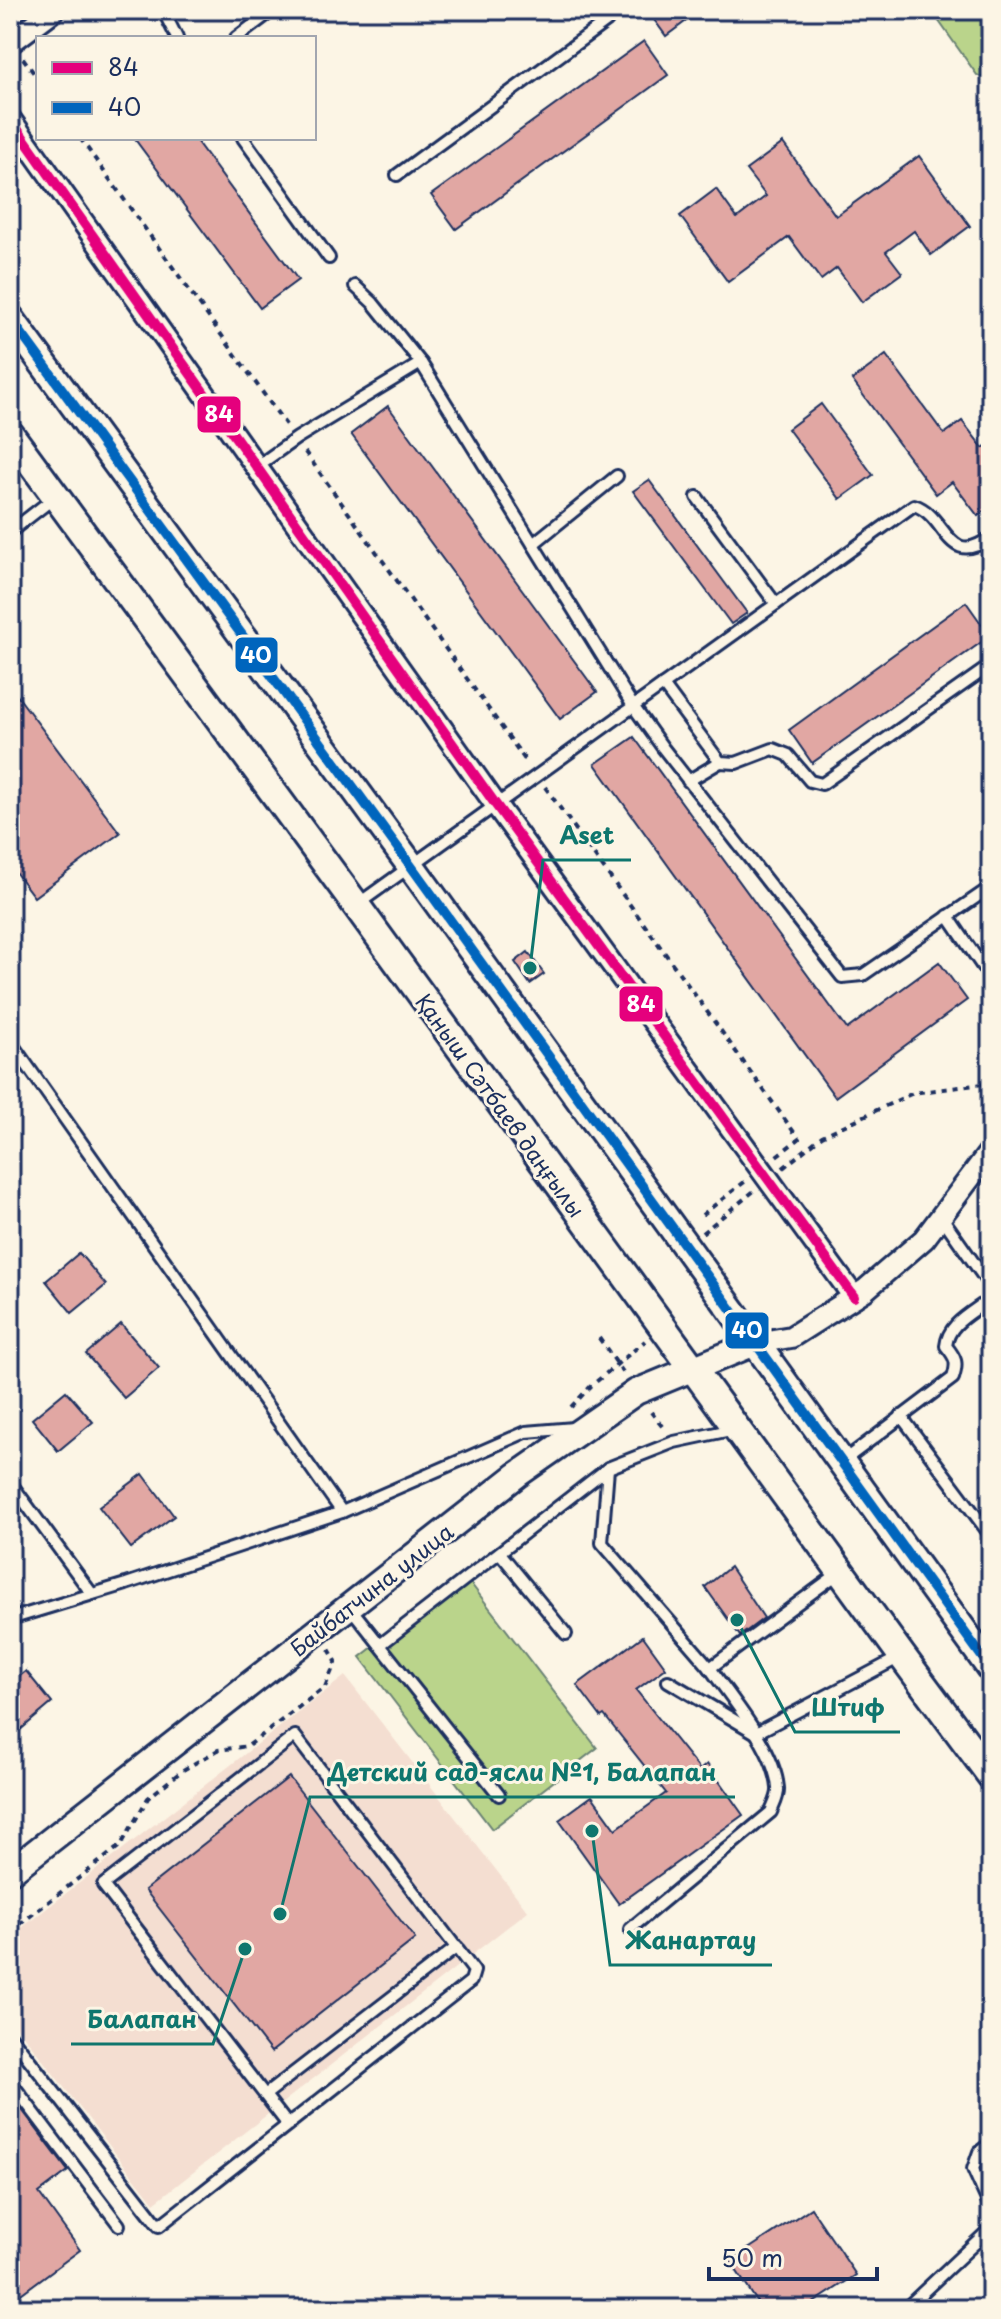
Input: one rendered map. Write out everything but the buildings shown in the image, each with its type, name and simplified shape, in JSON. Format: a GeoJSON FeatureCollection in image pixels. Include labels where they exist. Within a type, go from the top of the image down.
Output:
{"type":"FeatureCollection","features":[{"type":"Feature","properties":{"kind":"main road"},"geometry":{"type":"LineString","coordinates":[[10,318],[411,866],[991,1669]]}},
{"type":"Feature","properties":{"kind":"main road","name":"Қаныш Сәтбаев даңғылы"},"geometry":{"type":"LineString","coordinates":[[10,434],[991,1776]]}},
{"type":"Feature","properties":{"kind":"street"},"geometry":{"type":"LineString","coordinates":[[10,43],[54,10]]}},
{"type":"Feature","properties":{"kind":"street"},"geometry":{"type":"LineString","coordinates":[[10,119],[496,805],[854,1297]]}},
{"type":"Feature","properties":{"kind":"street"},"geometry":{"type":"LineString","coordinates":[[755,1343],[791,1337],[854,1297],[924,1239],[991,1150]]}},
{"type":"Feature","properties":{"kind":"street","name":"Байбатчина улица"},"geometry":{"type":"LineString","coordinates":[[10,1872],[517,1475],[636,1392],[755,1343]]}},
{"type":"Feature","properties":{"kind":"lane"},"geometry":{"type":"LineString","coordinates":[[163,10],[176,36]]}},
{"type":"Feature","properties":{"kind":"lane"},"geometry":{"type":"LineString","coordinates":[[239,36],[273,10]]}},
{"type":"Feature","properties":{"kind":"lane"},"geometry":{"type":"LineString","coordinates":[[397,175],[607,21],[599,10]]}},
{"type":"Feature","properties":{"kind":"lane"},"geometry":{"type":"LineString","coordinates":[[244,140],[329,258]]}},
{"type":"Feature","properties":{"kind":"lane"},"geometry":{"type":"LineString","coordinates":[[355,286],[373,303],[421,363],[633,706],[842,977],[863,975],[991,887]]}},
{"type":"Feature","properties":{"kind":"lane"},"geometry":{"type":"LineString","coordinates":[[256,467],[297,438],[421,363]]}},
{"type":"Feature","properties":{"kind":"lane"},"geometry":{"type":"LineString","coordinates":[[533,544],[617,476]]}},
{"type":"Feature","properties":{"kind":"lane"},"geometry":{"type":"LineString","coordinates":[[10,532],[55,497]]}},
{"type":"Feature","properties":{"kind":"lane"},"geometry":{"type":"LineString","coordinates":[[697,497],[776,604]]}},
{"type":"Feature","properties":{"kind":"lane"},"geometry":{"type":"LineString","coordinates":[[356,905],[914,505],[924,509],[960,548],[977,547],[991,537]]}},
{"type":"Feature","properties":{"kind":"lane"},"geometry":{"type":"LineString","coordinates":[[688,781],[720,762],[736,763],[773,749],[788,755],[810,781],[822,784],[991,665]]}},
{"type":"Feature","properties":{"kind":"lane"},"geometry":{"type":"LineString","coordinates":[[663,685],[720,762]]}},
{"type":"Feature","properties":{"kind":"lane"},"geometry":{"type":"LineString","coordinates":[[948,916],[991,979]]}},
{"type":"Feature","properties":{"kind":"lane"},"geometry":{"type":"LineString","coordinates":[[10,1041],[342,1512]]}},
{"type":"Feature","properties":{"kind":"lane"},"geometry":{"type":"LineString","coordinates":[[841,1462],[953,1378],[957,1366],[956,1359],[946,1346],[947,1335],[987,1301],[988,1283],[941,1216]]}},
{"type":"Feature","properties":{"kind":"lane"},"geometry":{"type":"LineString","coordinates":[[901,1416],[991,1536]]}},
{"type":"Feature","properties":{"kind":"lane"},"geometry":{"type":"LineString","coordinates":[[10,1619],[342,1512],[526,1432],[586,1427]]}},
{"type":"Feature","properties":{"kind":"lane"},"geometry":{"type":"LineString","coordinates":[[380,1645],[608,1468],[674,1442],[737,1429]]}},
{"type":"Feature","properties":{"kind":"lane"},"geometry":{"type":"LineString","coordinates":[[608,1468],[602,1543],[710,1668],[756,1733],[775,1774],[779,1792],[771,1812],[630,1929]]}},
{"type":"Feature","properties":{"kind":"lane"},"geometry":{"type":"LineString","coordinates":[[10,1482],[92,1594]]}},
{"type":"Feature","properties":{"kind":"lane"},"geometry":{"type":"LineString","coordinates":[[500,1553],[566,1634]]}},
{"type":"Feature","properties":{"kind":"lane"},"geometry":{"type":"LineString","coordinates":[[710,1668],[841,1571]]}},
{"type":"Feature","properties":{"kind":"lane"},"geometry":{"type":"LineString","coordinates":[[349,1606],[499,1795]]}},
{"type":"Feature","properties":{"kind":"lane"},"geometry":{"type":"LineString","coordinates":[[756,1733],[902,1656]]}},
{"type":"Feature","properties":{"kind":"lane"},"geometry":{"type":"LineString","coordinates":[[668,1681],[756,1733]]}},
{"type":"Feature","properties":{"kind":"lane"},"geometry":{"type":"LineString","coordinates":[[10,2035],[159,2226],[288,2125],[471,1981],[474,1971],[457,1947],[295,1736],[103,1885],[288,2125]]}},
{"type":"Feature","properties":{"kind":"lane"},"geometry":{"type":"LineString","coordinates":[[265,2095],[457,1947]]}},
{"type":"Feature","properties":{"kind":"lane"},"geometry":{"type":"LineString","coordinates":[[10,2081],[119,2225]]}},
{"type":"Feature","properties":{"kind":"lane"},"geometry":{"type":"LineString","coordinates":[[991,2143],[979,2152],[973,2169],[991,2209]]}},
{"type":"Feature","properties":{"kind":"lane"},"geometry":{"type":"LineString","coordinates":[[905,2309],[991,2228]]}},
{"type":"Feature","properties":{"kind":"path"},"geometry":{"type":"LineString","coordinates":[[81,140],[293,435]]}},
{"type":"Feature","properties":{"kind":"path"},"geometry":{"type":"LineString","coordinates":[[302,448],[534,771]]}},
{"type":"Feature","properties":{"kind":"path"},"geometry":{"type":"LineString","coordinates":[[543,784],[799,1139],[685,1246]]}},
{"type":"Feature","properties":{"kind":"path"},"geometry":{"type":"LineString","coordinates":[[702,1215],[822,1136],[913,1093],[991,1083]]}},
{"type":"Feature","properties":{"kind":"path"},"geometry":{"type":"LineString","coordinates":[[599,1338],[617,1364]]}},
{"type":"Feature","properties":{"kind":"shaded area"},"geometry":{"type":"Polygon","coordinates":[[[345,1676],[528,1911],[154,2203],[10,2018],[10,1937],[345,1676]]]}},
{"type":"Feature","properties":{"kind":"green space"},"geometry":{"type":"Polygon","coordinates":[[[931,10],[991,10],[991,82],[977,75],[931,10]]]}},
{"type":"Feature","properties":{"kind":"green space"},"geometry":{"type":"Polygon","coordinates":[[[465,1576],[597,1748],[492,1829],[360,1657],[465,1576]]]}},
{"type":"Feature","properties":{"kind":"transit line","name":"84"},"geometry":{"type":"LineString","coordinates":[[10,119],[496,805],[854,1297]]}},
{"type":"Feature","properties":{"kind":"transit line","name":"40"},"geometry":{"type":"LineString","coordinates":[[10,318],[411,866],[991,1669]]}},
{"type":"Feature","properties":{"kind":"place","name":"Aset"},"geometry":{"type":"Point","coordinates":[530,968]}},
{"type":"Feature","properties":{"kind":"place","name":"Штиф"},"geometry":{"type":"Point","coordinates":[737,1620]}},
{"type":"Feature","properties":{"kind":"place","name":"Жанартау"},"geometry":{"type":"Point","coordinates":[592,1831]}},
{"type":"Feature","properties":{"kind":"place","name":"Детский сад-ясли №1, Балапан"},"geometry":{"type":"Point","coordinates":[280,1914]}},
{"type":"Feature","properties":{"kind":"place","name":"Балапан"},"geometry":{"type":"Point","coordinates":[245,1949]}}]}
